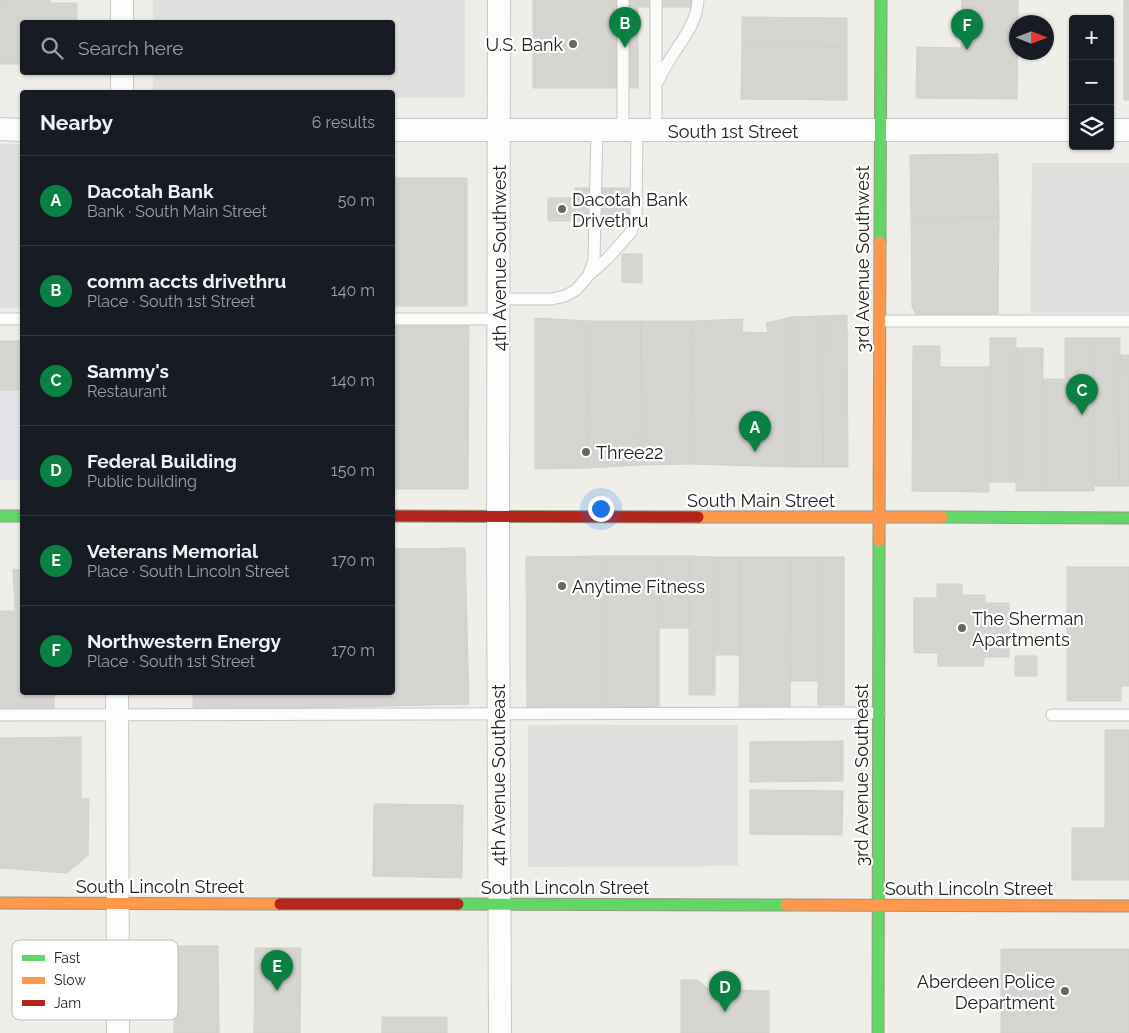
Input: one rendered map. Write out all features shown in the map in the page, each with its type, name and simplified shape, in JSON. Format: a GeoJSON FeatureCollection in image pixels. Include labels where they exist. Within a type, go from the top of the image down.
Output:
{"type":"FeatureCollection","features":[{"type":"Feature","properties":{"kind":"street"},"geometry":{"type":"LineString","coordinates":[[122,0],[122,20]]}},
{"type":"Feature","properties":{"kind":"street","name":"4th Avenue Southwest"},"geometry":{"type":"LineString","coordinates":[[498,516],[499,0]]}},
{"type":"Feature","properties":{"kind":"street","name":"3rd Avenue Southwest"},"geometry":{"type":"LineString","coordinates":[[879,518],[881,0]]}},
{"type":"Feature","properties":{"kind":"street"},"geometry":{"type":"LineString","coordinates":[[122,75],[122,90]]}},
{"type":"Feature","properties":{"kind":"street"},"geometry":{"type":"LineString","coordinates":[[0,130],[20,130]]}},
{"type":"Feature","properties":{"kind":"street","name":"South 1st Street"},"geometry":{"type":"LineString","coordinates":[[395,130],[1069,130]]}},
{"type":"Feature","properties":{"kind":"street"},"geometry":{"type":"LineString","coordinates":[[1114,130],[1129,130]]}},
{"type":"Feature","properties":{"kind":"street"},"geometry":{"type":"LineString","coordinates":[[0,516],[20,516]]}},
{"type":"Feature","properties":{"kind":"street","name":"South Main Street"},"geometry":{"type":"LineString","coordinates":[[395,516],[1129,518]]}},
{"type":"Feature","properties":{"kind":"street","name":"4th Avenue Southeast"},"geometry":{"type":"LineString","coordinates":[[498,516],[500,1033]]}},
{"type":"Feature","properties":{"kind":"street","name":"3rd Avenue Southeast"},"geometry":{"type":"LineString","coordinates":[[878,1033],[879,518]]}},
{"type":"Feature","properties":{"kind":"street"},"geometry":{"type":"LineString","coordinates":[[117,695],[118,940]]}},
{"type":"Feature","properties":{"kind":"street","name":"South Lincoln Street"},"geometry":{"type":"LineString","coordinates":[[0,903],[1129,906]]}},
{"type":"Feature","properties":{"kind":"street"},"geometry":{"type":"LineString","coordinates":[[118,1020],[118,1033]]}},
{"type":"Feature","properties":{"kind":"lane"},"geometry":{"type":"LineString","coordinates":[[395,319],[498,309],[565,296],[576,290],[631,232],[636,216],[639,130],[623,0]]}},
{"type":"Feature","properties":{"kind":"lane"},"geometry":{"type":"LineString","coordinates":[[656,0],[656,89]]}},
{"type":"Feature","properties":{"kind":"lane"},"geometry":{"type":"LineString","coordinates":[[639,130],[663,69],[686,34],[698,10],[698,0]]}},
{"type":"Feature","properties":{"kind":"lane"},"geometry":{"type":"LineString","coordinates":[[588,276],[594,260],[597,130]]}},
{"type":"Feature","properties":{"kind":"lane"},"geometry":{"type":"LineString","coordinates":[[0,319],[20,319]]}},
{"type":"Feature","properties":{"kind":"lane"},"geometry":{"type":"LineString","coordinates":[[880,320],[1129,321]]}},
{"type":"Feature","properties":{"kind":"lane"},"geometry":{"type":"LineString","coordinates":[[0,715],[879,713]]}},
{"type":"Feature","properties":{"kind":"lane"},"geometry":{"type":"LineString","coordinates":[[1052,715],[1129,715]]}},
{"type":"Feature","properties":{"kind":"shaded area"},"geometry":{"type":"Polygon","coordinates":[[[153,0],[465,0],[465,98],[395,98],[395,90],[153,90],[153,75],[395,75],[395,20],[153,20],[153,0]]]}},
{"type":"Feature","properties":{"kind":"shaded area"},"geometry":{"type":"Polygon","coordinates":[[[0,144],[20,144],[20,308],[0,308],[0,144]]]}},
{"type":"Feature","properties":{"kind":"shaded area"},"geometry":{"type":"Polygon","coordinates":[[[1032,163],[1129,163],[1129,313],[1030,313],[1032,163]]]}},
{"type":"Feature","properties":{"kind":"shaded area"},"geometry":{"type":"Polygon","coordinates":[[[0,390],[20,390],[20,480],[0,480],[0,390]]]}},
{"type":"Feature","properties":{"kind":"shaded area"},"geometry":{"type":"Polygon","coordinates":[[[528,725],[738,725],[738,866],[528,867],[528,725]]]}},
{"type":"Feature","properties":{"kind":"building"},"geometry":{"type":"Polygon","coordinates":[[[0,0],[50,0],[50,3],[77,3],[77,20],[20,20],[20,64],[0,64],[0,0]]]}},
{"type":"Feature","properties":{"kind":"building","name":"U.S. Bank"},"geometry":{"type":"Polygon","coordinates":[[[533,0],[613,0],[613,88],[533,88],[533,0]]]}},
{"type":"Feature","properties":{"kind":"building"},"geometry":{"type":"Polygon","coordinates":[[[613,0],[638,0],[638,88],[613,88],[613,0]]]}},
{"type":"Feature","properties":{"kind":"building"},"geometry":{"type":"Polygon","coordinates":[[[638,0],[697,0],[696,7],[638,7],[638,0]]]}},
{"type":"Feature","properties":{"kind":"building"},"geometry":{"type":"Polygon","coordinates":[[[962,0],[1018,0],[1018,15],[1009,15],[1009,60],[1017,60],[1017,99],[916,98],[917,47],[961,48],[962,0]]]}},
{"type":"Feature","properties":{"kind":"building"},"geometry":{"type":"Polygon","coordinates":[[[1124,0],[1129,0],[1129,100],[1124,100],[1124,0]]]}},
{"type":"Feature","properties":{"kind":"building"},"geometry":{"type":"Polygon","coordinates":[[[742,17],[847,18],[847,47],[742,46],[742,17]]]}},
{"type":"Feature","properties":{"kind":"building"},"geometry":{"type":"Polygon","coordinates":[[[742,46],[847,47],[847,100],[741,99],[742,46]]]}},
{"type":"Feature","properties":{"kind":"building"},"geometry":{"type":"Polygon","coordinates":[[[998,154],[999,217],[911,218],[910,155],[998,154]]]}},
{"type":"Feature","properties":{"kind":"building"},"geometry":{"type":"Polygon","coordinates":[[[395,178],[467,178],[467,306],[395,306],[395,178]]]}},
{"type":"Feature","properties":{"kind":"building"},"geometry":{"type":"Polygon","coordinates":[[[575,188],[631,188],[639,221],[575,221],[575,188]]]}},
{"type":"Feature","properties":{"kind":"building","name":"Dacotah Bank Drivethru"},"geometry":{"type":"Polygon","coordinates":[[[548,198],[575,198],[575,221],[548,221],[548,198]]]}},
{"type":"Feature","properties":{"kind":"building"},"geometry":{"type":"Polygon","coordinates":[[[999,217],[998,314],[917,315],[912,307],[911,218],[999,217]]]}},
{"type":"Feature","properties":{"kind":"building"},"geometry":{"type":"Polygon","coordinates":[[[622,254],[642,254],[642,283],[622,282],[622,254]]]}},
{"type":"Feature","properties":{"kind":"building"},"geometry":{"type":"Polygon","coordinates":[[[847,315],[848,467],[823,467],[824,316],[847,315]]]}},
{"type":"Feature","properties":{"kind":"building"},"geometry":{"type":"Polygon","coordinates":[[[824,316],[823,467],[792,467],[792,317],[824,316]]]}},
{"type":"Feature","properties":{"kind":"building"},"geometry":{"type":"Polygon","coordinates":[[[792,317],[792,467],[690,464],[693,321],[743,319],[742,332],[768,333],[766,323],[792,317]]]}},
{"type":"Feature","properties":{"kind":"building"},"geometry":{"type":"Polygon","coordinates":[[[535,318],[590,321],[588,468],[535,469],[535,318]]]}},
{"type":"Feature","properties":{"kind":"building"},"geometry":{"type":"Polygon","coordinates":[[[590,321],[641,321],[640,465],[588,468],[590,321]]]}},
{"type":"Feature","properties":{"kind":"building"},"geometry":{"type":"Polygon","coordinates":[[[641,321],[693,321],[690,464],[640,465],[641,321]]]}},
{"type":"Feature","properties":{"kind":"building"},"geometry":{"type":"Polygon","coordinates":[[[395,326],[469,326],[468,489],[395,489],[395,326]]]}},
{"type":"Feature","properties":{"kind":"building"},"geometry":{"type":"Polygon","coordinates":[[[990,338],[1016,338],[1016,482],[990,482],[990,338]]]}},
{"type":"Feature","properties":{"kind":"building"},"geometry":{"type":"Polygon","coordinates":[[[1065,338],[1094,338],[1094,491],[1042,491],[1043,379],[1065,379],[1065,338]]]}},
{"type":"Feature","properties":{"kind":"building"},"geometry":{"type":"Polygon","coordinates":[[[1094,338],[1120,338],[1119,486],[1094,486],[1094,338]]]}},
{"type":"Feature","properties":{"kind":"building"},"geometry":{"type":"Polygon","coordinates":[[[0,341],[20,341],[20,390],[0,390],[0,341]]]}},
{"type":"Feature","properties":{"kind":"building"},"geometry":{"type":"Polygon","coordinates":[[[913,346],[940,346],[940,367],[990,367],[989,492],[912,491],[913,346]]]}},
{"type":"Feature","properties":{"kind":"building"},"geometry":{"type":"Polygon","coordinates":[[[1016,348],[1043,348],[1042,491],[1016,491],[1016,348]]]}},
{"type":"Feature","properties":{"kind":"building"},"geometry":{"type":"Polygon","coordinates":[[[1120,355],[1129,355],[1129,486],[1119,486],[1120,355]]]}},
{"type":"Feature","properties":{"kind":"building"},"geometry":{"type":"Polygon","coordinates":[[[465,548],[469,704],[304,708],[304,695],[395,695],[395,549],[465,548]]]}},
{"type":"Feature","properties":{"kind":"building"},"geometry":{"type":"Polygon","coordinates":[[[606,556],[606,707],[527,708],[526,557],[606,556]]]}},
{"type":"Feature","properties":{"kind":"building"},"geometry":{"type":"Polygon","coordinates":[[[606,556],[659,556],[659,707],[606,707],[606,556]]]}},
{"type":"Feature","properties":{"kind":"building"},"geometry":{"type":"Polygon","coordinates":[[[659,556],[689,556],[689,628],[659,628],[659,556]]]}},
{"type":"Feature","properties":{"kind":"building"},"geometry":{"type":"Polygon","coordinates":[[[689,556],[715,557],[715,695],[689,695],[689,556]]]}},
{"type":"Feature","properties":{"kind":"building"},"geometry":{"type":"Polygon","coordinates":[[[715,557],[740,557],[739,655],[715,655],[715,557]]]}},
{"type":"Feature","properties":{"kind":"building"},"geometry":{"type":"Polygon","coordinates":[[[740,557],[791,557],[790,708],[739,707],[740,557]]]}},
{"type":"Feature","properties":{"kind":"building"},"geometry":{"type":"Polygon","coordinates":[[[791,557],[818,557],[818,681],[790,681],[791,557]]]}},
{"type":"Feature","properties":{"kind":"building"},"geometry":{"type":"Polygon","coordinates":[[[818,557],[844,557],[844,705],[818,705],[818,557]]]}},
{"type":"Feature","properties":{"kind":"building"},"geometry":{"type":"Polygon","coordinates":[[[1067,567],[1129,567],[1129,686],[1121,686],[1121,701],[1067,701],[1067,567]]]}},
{"type":"Feature","properties":{"kind":"building"},"geometry":{"type":"Polygon","coordinates":[[[13,569],[20,570],[20,695],[54,695],[54,715],[0,715],[0,611],[15,611],[13,569]]]}},
{"type":"Feature","properties":{"kind":"building","name":"The Sherman Apartments"},"geometry":{"type":"Polygon","coordinates":[[[937,584],[962,584],[962,595],[985,595],[985,603],[1009,603],[1009,657],[984,657],[984,666],[938,666],[938,653],[914,653],[914,598],[937,598],[937,584]]]}},
{"type":"Feature","properties":{"kind":"building"},"geometry":{"type":"Polygon","coordinates":[[[1015,656],[1037,656],[1037,676],[1015,676],[1015,656]]]}},
{"type":"Feature","properties":{"kind":"building"},"geometry":{"type":"Polygon","coordinates":[[[193,695],[218,695],[218,708],[193,708],[193,695]]]}},
{"type":"Feature","properties":{"kind":"building"},"geometry":{"type":"Polygon","coordinates":[[[218,695],[304,695],[304,708],[218,708],[218,695]]]}},
{"type":"Feature","properties":{"kind":"building"},"geometry":{"type":"Polygon","coordinates":[[[1105,730],[1129,730],[1129,880],[1072,880],[1072,828],[1105,828],[1105,730]]]}},
{"type":"Feature","properties":{"kind":"building"},"geometry":{"type":"Polygon","coordinates":[[[81,737],[81,799],[89,799],[88,855],[67,873],[0,868],[0,738],[81,737]]]}},
{"type":"Feature","properties":{"kind":"building"},"geometry":{"type":"Polygon","coordinates":[[[843,741],[843,781],[750,782],[750,742],[843,741]]]}},
{"type":"Feature","properties":{"kind":"building"},"geometry":{"type":"Polygon","coordinates":[[[750,790],[843,791],[842,835],[750,834],[750,790]]]}},
{"type":"Feature","properties":{"kind":"building"},"geometry":{"type":"Polygon","coordinates":[[[374,804],[463,805],[462,878],[373,876],[374,804]]]}},
{"type":"Feature","properties":{"kind":"building"},"geometry":{"type":"Polygon","coordinates":[[[178,946],[218,946],[219,1033],[174,1033],[174,1020],[178,1020],[178,946]]]}},
{"type":"Feature","properties":{"kind":"building"},"geometry":{"type":"Polygon","coordinates":[[[255,948],[301,948],[300,1033],[254,1033],[255,948]]]}},
{"type":"Feature","properties":{"kind":"building","name":"Aberdeen Police Department"},"geometry":{"type":"Polygon","coordinates":[[[1001,949],[1129,949],[1129,1033],[1001,1033],[1001,949]]]}},
{"type":"Feature","properties":{"kind":"building"},"geometry":{"type":"Polygon","coordinates":[[[681,980],[698,980],[709,990],[769,991],[769,1033],[681,1033],[681,980]]]}},
{"type":"Feature","properties":{"kind":"building"},"geometry":{"type":"Polygon","coordinates":[[[382,1017],[447,1017],[447,1033],[382,1033],[382,1017]]]}},
{"type":"Feature","properties":{"kind":"traffic: fast"},"geometry":{"type":"LineString","coordinates":[[880,242],[881,0]]}},
{"type":"Feature","properties":{"kind":"traffic: fast"},"geometry":{"type":"LineString","coordinates":[[0,516],[20,516]]}},
{"type":"Feature","properties":{"kind":"traffic: fast"},"geometry":{"type":"LineString","coordinates":[[942,517],[1129,518]]}},
{"type":"Feature","properties":{"kind":"traffic: fast"},"geometry":{"type":"LineString","coordinates":[[878,1033],[879,541]]}},
{"type":"Feature","properties":{"kind":"traffic: fast"},"geometry":{"type":"LineString","coordinates":[[458,904],[786,905]]}},
{"type":"Feature","properties":{"kind":"traffic: slow"},"geometry":{"type":"LineString","coordinates":[[879,541],[880,242]]}},
{"type":"Feature","properties":{"kind":"traffic: slow"},"geometry":{"type":"LineString","coordinates":[[698,517],[942,517]]}},
{"type":"Feature","properties":{"kind":"traffic: slow"},"geometry":{"type":"LineString","coordinates":[[0,903],[280,904]]}},
{"type":"Feature","properties":{"kind":"traffic: slow"},"geometry":{"type":"LineString","coordinates":[[786,905],[1129,906]]}},
{"type":"Feature","properties":{"kind":"traffic: jam"},"geometry":{"type":"LineString","coordinates":[[395,516],[698,517]]}},
{"type":"Feature","properties":{"kind":"traffic: jam"},"geometry":{"type":"LineString","coordinates":[[280,904],[458,904]]}},
{"type":"Feature","properties":{"kind":"place","name":"U.S. Bank"},"geometry":{"type":"Point","coordinates":[573,44]}},
{"type":"Feature","properties":{"kind":"place","name":"comm accts drivethru"},"geometry":{"type":"Point","coordinates":[625,48]}},
{"type":"Feature","properties":{"kind":"place","name":"Northwestern Energy"},"geometry":{"type":"Point","coordinates":[967,50]}},
{"type":"Feature","properties":{"kind":"place","name":"Dacotah Bank Drivethru"},"geometry":{"type":"Point","coordinates":[562,209]}},
{"type":"Feature","properties":{"kind":"place","name":"Sammy's"},"geometry":{"type":"Point","coordinates":[1082,415]}},
{"type":"Feature","properties":{"kind":"place","name":"Three22"},"geometry":{"type":"Point","coordinates":[586,452]}},
{"type":"Feature","properties":{"kind":"place","name":"Dacotah Bank"},"geometry":{"type":"Point","coordinates":[755,452]}},
{"type":"Feature","properties":{"kind":"place","name":"Anytime Fitness"},"geometry":{"type":"Point","coordinates":[562,586]}},
{"type":"Feature","properties":{"kind":"place","name":"The Sherman Apartments"},"geometry":{"type":"Point","coordinates":[962,628]}},
{"type":"Feature","properties":{"kind":"place","name":"Veterans Memorial"},"geometry":{"type":"Point","coordinates":[277,991]}},
{"type":"Feature","properties":{"kind":"place","name":"Aberdeen Police Department"},"geometry":{"type":"Point","coordinates":[1065,991]}},
{"type":"Feature","properties":{"kind":"place","name":"Federal Building"},"geometry":{"type":"Point","coordinates":[725,1012]}}]}
